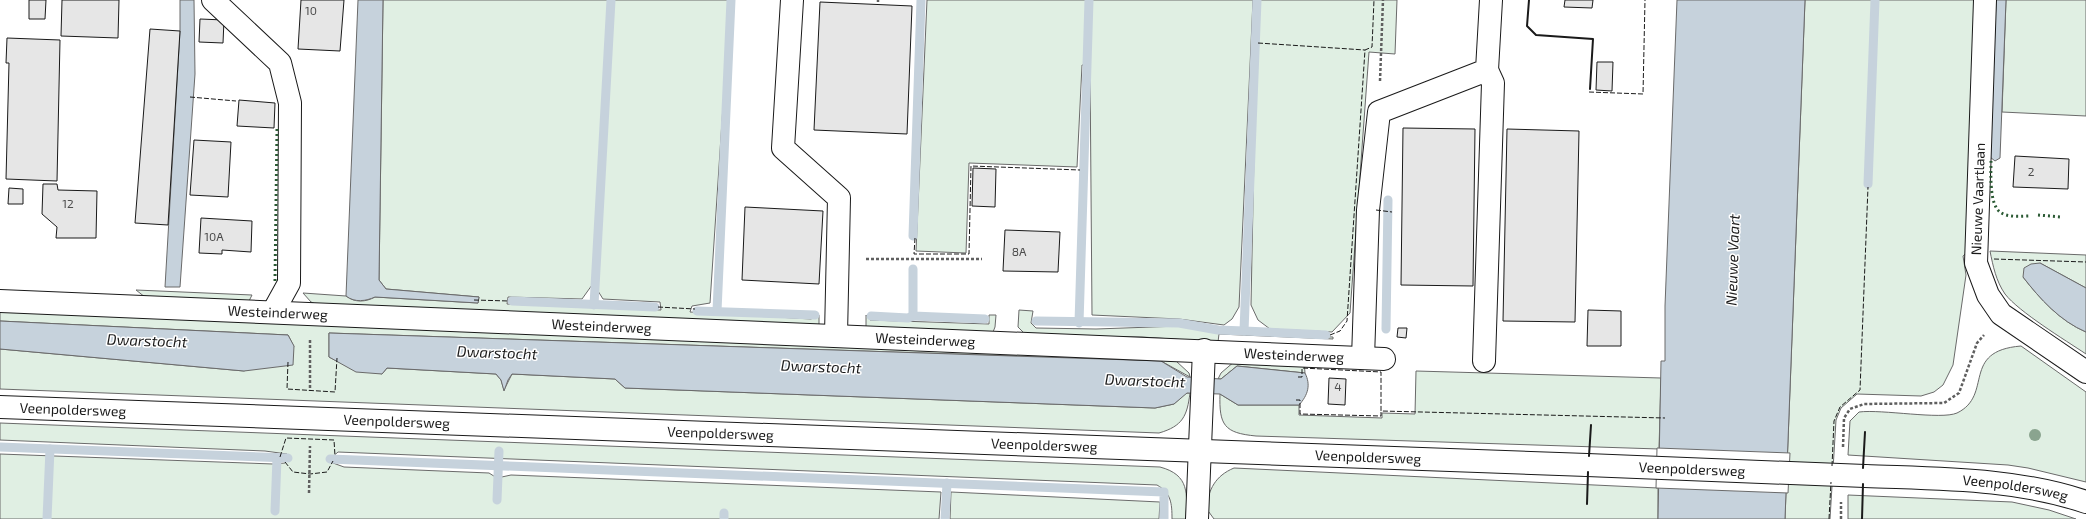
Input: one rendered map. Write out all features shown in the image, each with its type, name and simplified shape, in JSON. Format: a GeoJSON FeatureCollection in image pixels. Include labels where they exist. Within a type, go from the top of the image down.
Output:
{"type":"FeatureCollection","features":[{"type":"Feature","properties":{"kind":"street"},"geometry":{"type":"LineString","coordinates":[[213,0],[280,63],[290,103],[289,282],[274,312]]}},
{"type":"Feature","properties":{"kind":"street"},"geometry":{"type":"LineString","coordinates":[[792,0],[783,148],[839,198],[836,335]]}},
{"type":"Feature","properties":{"kind":"street"},"geometry":{"type":"LineString","coordinates":[[1484,361],[1493,83],[1487,70],[1491,0]]}},
{"type":"Feature","properties":{"kind":"street","name":"Nieuwe Vaartlaan"},"geometry":{"type":"LineString","coordinates":[[1985,0],[1976,263],[1988,295],[2000,314],[2086,372]]}},
{"type":"Feature","properties":{"kind":"street"},"geometry":{"type":"LineString","coordinates":[[1379,112],[1487,70]]}},
{"type":"Feature","properties":{"kind":"street","name":"Westeinderweg"},"geometry":{"type":"LineString","coordinates":[[0,301],[1373,358],[1368,210],[1379,112]]}},
{"type":"Feature","properties":{"kind":"street"},"geometry":{"type":"LineString","coordinates":[[1196,519],[1204,350]]}},
{"type":"Feature","properties":{"kind":"street","name":"Veenpoldersweg"},"geometry":{"type":"LineString","coordinates":[[0,407],[1960,480],[2033,488],[2086,502]]}},
{"type":"Feature","properties":{"kind":"path"},"geometry":{"type":"LineString","coordinates":[[1379,112],[1384,0]]}},
{"type":"Feature","properties":{"kind":"path"},"geometry":{"type":"LineString","coordinates":[[837,259],[982,259]]}},
{"type":"Feature","properties":{"kind":"path"},"geometry":{"type":"LineString","coordinates":[[1843,449],[1844,418],[1850,409],[1864,404],[1944,403],[1959,393],[1977,343],[2000,314]]}},
{"type":"Feature","properties":{"kind":"path"},"geometry":{"type":"LineString","coordinates":[[1841,519],[1842,496]]}},
{"type":"Feature","properties":{"kind":"green space"},"geometry":{"type":"Polygon","coordinates":[[[383,0],[610,0],[592,285],[582,299],[508,297],[507,304],[661,310],[660,302],[603,299],[598,291],[612,0],[730,0],[710,303],[692,306],[690,312],[811,319],[819,315],[819,329],[326,309],[311,302],[303,293],[346,296],[357,301],[368,300],[375,297],[478,303],[479,297],[386,289],[379,280],[383,0]]]}},
{"type":"Feature","properties":{"kind":"green space"},"geometry":{"type":"Polygon","coordinates":[[[927,0],[1253,0],[1239,307],[1232,319],[1224,325],[1179,319],[1092,315],[1090,65],[1082,65],[1077,167],[969,163],[966,253],[916,251],[927,0]]]}},
{"type":"Feature","properties":{"kind":"green space"},"geometry":{"type":"Polygon","coordinates":[[[1257,0],[1397,0],[1395,54],[1369,52],[1350,313],[1332,332],[1270,329],[1258,320],[1251,305],[1257,0]]]}},
{"type":"Feature","properties":{"kind":"green space"},"geometry":{"type":"Polygon","coordinates":[[[1805,0],[1976,0],[1970,250],[1963,256],[1966,275],[1953,365],[1943,385],[1934,392],[1921,396],[1857,394],[1841,408],[1836,420],[1830,519],[1785,519],[1805,0]]]}},
{"type":"Feature","properties":{"kind":"green space"},"geometry":{"type":"Polygon","coordinates":[[[2006,0],[2086,0],[2086,116],[2002,112],[2006,0]]]}},
{"type":"Feature","properties":{"kind":"green space"},"geometry":{"type":"Polygon","coordinates":[[[1990,251],[2086,255],[2086,288],[2040,263],[2023,277],[2036,293],[2059,316],[2086,332],[2086,354],[2043,326],[2005,294],[1997,279],[1990,251]]]}},
{"type":"Feature","properties":{"kind":"green space"},"geometry":{"type":"Polygon","coordinates":[[[136,290],[252,295],[247,305],[150,301],[136,290]]]}},
{"type":"Feature","properties":{"kind":"green space"},"geometry":{"type":"Polygon","coordinates":[[[0,308],[1176,361],[1189,373],[1190,377],[1161,361],[329,333],[329,357],[337,361],[382,374],[387,368],[496,374],[501,380],[504,390],[512,374],[615,379],[625,388],[1155,408],[1174,404],[1186,393],[1190,393],[1185,414],[1179,423],[1174,427],[1159,433],[0,389],[0,349],[244,371],[294,347],[288,335],[0,321],[0,308]]]}},
{"type":"Feature","properties":{"kind":"green space"},"geometry":{"type":"Polygon","coordinates":[[[1019,310],[1033,311],[1031,323],[1036,328],[1096,329],[1180,326],[1218,332],[1333,337],[1333,339],[1219,334],[1218,342],[1142,337],[1027,336],[1018,327],[1019,310]]]}},
{"type":"Feature","properties":{"kind":"green space"},"geometry":{"type":"Polygon","coordinates":[[[866,315],[870,320],[989,324],[989,315],[996,315],[993,332],[866,330],[866,315]]]}},
{"type":"Feature","properties":{"kind":"green space"},"geometry":{"type":"Polygon","coordinates":[[[2021,346],[2086,392],[2086,482],[2028,468],[2008,465],[1848,455],[1850,421],[1859,412],[1869,411],[1925,415],[1949,415],[1957,413],[1968,405],[1974,396],[1984,365],[1990,356],[2002,350],[2021,346]]]}},
{"type":"Feature","properties":{"kind":"green space"},"geometry":{"type":"Polygon","coordinates":[[[1235,361],[1304,361],[1305,373],[1237,366],[1221,379],[1218,379],[1221,373],[1235,361]]]}},
{"type":"Feature","properties":{"kind":"green space"},"geometry":{"type":"Polygon","coordinates":[[[1416,371],[1661,378],[1659,449],[1256,436],[1245,435],[1230,430],[1226,426],[1221,413],[1220,394],[1238,405],[1299,405],[1299,415],[1382,418],[1382,413],[1415,414],[1416,371]]]}},
{"type":"Feature","properties":{"kind":"green space"},"geometry":{"type":"Polygon","coordinates":[[[0,423],[1160,467],[1177,475],[1182,480],[1185,487],[1187,501],[1186,519],[1172,519],[1170,499],[1165,491],[1157,485],[338,452],[330,459],[333,463],[344,467],[489,473],[497,478],[511,475],[941,492],[939,519],[0,519],[0,454],[273,464],[285,463],[288,458],[287,454],[265,451],[0,440],[0,423]]]}},
{"type":"Feature","properties":{"kind":"green space"},"geometry":{"type":"Polygon","coordinates":[[[1234,468],[1658,488],[1658,519],[1214,519],[1206,508],[1211,489],[1222,475],[1234,468]]]}},
{"type":"Feature","properties":{"kind":"green space"},"geometry":{"type":"Polygon","coordinates":[[[951,492],[1160,502],[1159,519],[950,519],[951,492]]]}},
{"type":"Feature","properties":{"kind":"green space"},"geometry":{"type":"Polygon","coordinates":[[[1848,495],[2012,502],[2049,510],[2076,519],[1848,519],[1848,495]]]}},
{"type":"Feature","properties":{"kind":"water"},"geometry":{"type":"Polygon","coordinates":[[[180,0],[194,0],[195,74],[180,287],[165,287],[180,31],[180,0]]]}},
{"type":"Feature","properties":{"kind":"water"},"geometry":{"type":"Polygon","coordinates":[[[358,0],[383,0],[379,280],[386,289],[479,297],[478,303],[375,297],[368,300],[353,300],[346,296],[358,0]]]}},
{"type":"Feature","properties":{"kind":"water","name":"Nieuwe Vaart"},"geometry":{"type":"Polygon","coordinates":[[[1677,0],[1805,0],[1785,519],[1658,519],[1661,361],[1665,361],[1665,306],[1677,0]]]}},
{"type":"Feature","properties":{"kind":"water"},"geometry":{"type":"Polygon","coordinates":[[[1996,0],[2006,0],[2000,158],[1995,161],[1990,157],[1996,0]]]}},
{"type":"Feature","properties":{"kind":"water"},"geometry":{"type":"Polygon","coordinates":[[[2040,263],[2086,288],[2086,332],[2059,316],[2036,293],[2023,277],[2024,268],[2031,264],[2040,263]]]}},
{"type":"Feature","properties":{"kind":"water","name":"Dwarstocht"},"geometry":{"type":"Polygon","coordinates":[[[0,321],[288,335],[294,346],[293,365],[244,371],[0,349],[0,321]]]}},
{"type":"Feature","properties":{"kind":"water","name":"Dwarstocht"},"geometry":{"type":"Polygon","coordinates":[[[329,333],[1161,361],[1187,377],[1221,379],[1237,366],[1305,373],[1308,382],[1308,390],[1299,405],[1238,405],[1220,394],[1187,393],[1174,404],[1155,408],[625,388],[615,379],[512,374],[504,391],[501,380],[496,374],[387,368],[382,374],[356,372],[329,357],[329,333]]]}},
{"type":"Feature","properties":{"kind":"pier"},"geometry":{"type":"Polygon","coordinates":[[[1657,448],[1790,453],[1788,493],[1656,488],[1657,448]]]}},
{"type":"Feature","properties":{"kind":"building"},"geometry":{"type":"Polygon","coordinates":[[[29,0],[46,0],[45,19],[29,19],[29,0]]]}},
{"type":"Feature","properties":{"kind":"building"},"geometry":{"type":"Polygon","coordinates":[[[62,0],[119,0],[118,38],[61,36],[62,0]]]}},
{"type":"Feature","properties":{"kind":"building"},"geometry":{"type":"Polygon","coordinates":[[[301,0],[344,0],[340,51],[298,49],[301,0]]]}},
{"type":"Feature","properties":{"kind":"building"},"geometry":{"type":"Polygon","coordinates":[[[1565,0],[1593,0],[1592,8],[1564,7],[1565,0]]]}},
{"type":"Feature","properties":{"kind":"building"},"geometry":{"type":"Polygon","coordinates":[[[820,2],[912,6],[907,134],[814,130],[820,2]]]}},
{"type":"Feature","properties":{"kind":"building"},"geometry":{"type":"Polygon","coordinates":[[[200,19],[224,20],[223,43],[199,42],[200,19]]]}},
{"type":"Feature","properties":{"kind":"building"},"geometry":{"type":"Polygon","coordinates":[[[150,29],[180,31],[168,225],[135,223],[150,29]]]}},
{"type":"Feature","properties":{"kind":"building"},"geometry":{"type":"Polygon","coordinates":[[[7,38],[60,40],[57,181],[6,179],[9,63],[6,63],[7,38]]]}},
{"type":"Feature","properties":{"kind":"building"},"geometry":{"type":"Polygon","coordinates":[[[1597,62],[1613,62],[1612,91],[1596,90],[1597,62]]]}},
{"type":"Feature","properties":{"kind":"building"},"geometry":{"type":"Polygon","coordinates":[[[239,100],[275,103],[274,128],[237,126],[239,100]]]}},
{"type":"Feature","properties":{"kind":"building"},"geometry":{"type":"Polygon","coordinates":[[[1403,128],[1475,129],[1473,286],[1401,285],[1403,128]]]}},
{"type":"Feature","properties":{"kind":"building"},"geometry":{"type":"Polygon","coordinates":[[[1507,129],[1579,131],[1575,322],[1503,321],[1507,129]]]}},
{"type":"Feature","properties":{"kind":"building"},"geometry":{"type":"Polygon","coordinates":[[[194,140],[231,142],[228,197],[190,195],[194,140]]]}},
{"type":"Feature","properties":{"kind":"building"},"geometry":{"type":"Polygon","coordinates":[[[2015,156],[2069,159],[2068,189],[2013,187],[2015,156]]]}},
{"type":"Feature","properties":{"kind":"building"},"geometry":{"type":"Polygon","coordinates":[[[973,168],[996,169],[995,207],[972,206],[973,168]]]}},
{"type":"Feature","properties":{"kind":"building"},"geometry":{"type":"Polygon","coordinates":[[[43,184],[57,184],[58,190],[97,191],[96,238],[56,238],[57,227],[42,214],[43,184]]]}},
{"type":"Feature","properties":{"kind":"building"},"geometry":{"type":"Polygon","coordinates":[[[9,188],[23,189],[23,204],[8,204],[9,188]]]}},
{"type":"Feature","properties":{"kind":"building"},"geometry":{"type":"Polygon","coordinates":[[[745,207],[823,211],[819,284],[742,280],[745,207]]]}},
{"type":"Feature","properties":{"kind":"building"},"geometry":{"type":"Polygon","coordinates":[[[201,218],[252,221],[251,252],[222,250],[222,254],[199,253],[201,218]]]}},
{"type":"Feature","properties":{"kind":"building"},"geometry":{"type":"Polygon","coordinates":[[[1005,230],[1060,232],[1058,272],[1003,271],[1005,230]]]}},
{"type":"Feature","properties":{"kind":"building"},"geometry":{"type":"Polygon","coordinates":[[[1588,310],[1621,311],[1621,346],[1587,346],[1588,310]]]}},
{"type":"Feature","properties":{"kind":"building"},"geometry":{"type":"Polygon","coordinates":[[[1398,328],[1407,328],[1406,338],[1397,337],[1398,328]]]}},
{"type":"Feature","properties":{"kind":"building"},"geometry":{"type":"Polygon","coordinates":[[[1329,378],[1346,379],[1345,405],[1328,404],[1329,378]]]}},
{"type":"Feature","properties":{"kind":"waterway"},"geometry":{"type":"LineString","coordinates":[[594,305],[611,0]]}},
{"type":"Feature","properties":{"kind":"waterway"},"geometry":{"type":"LineString","coordinates":[[717,311],[731,0]]}},
{"type":"Feature","properties":{"kind":"waterway"},"geometry":{"type":"LineString","coordinates":[[913,236],[921,0]]}},
{"type":"Feature","properties":{"kind":"waterway"},"geometry":{"type":"LineString","coordinates":[[1079,323],[1089,0]]}},
{"type":"Feature","properties":{"kind":"waterway"},"geometry":{"type":"LineString","coordinates":[[1257,0],[1244,331],[1326,335]]}},
{"type":"Feature","properties":{"kind":"waterway"},"geometry":{"type":"LineString","coordinates":[[1868,184],[1875,0]]}},
{"type":"Feature","properties":{"kind":"waterway"},"geometry":{"type":"LineString","coordinates":[[1386,329],[1388,200]]}},
{"type":"Feature","properties":{"kind":"waterway"},"geometry":{"type":"LineString","coordinates":[[913,269],[913,316],[985,319]]}},
{"type":"Feature","properties":{"kind":"waterway"},"geometry":{"type":"LineString","coordinates":[[512,301],[655,307]]}},
{"type":"Feature","properties":{"kind":"waterway"},"geometry":{"type":"LineString","coordinates":[[697,311],[815,315]]}},
{"type":"Feature","properties":{"kind":"waterway"},"geometry":{"type":"LineString","coordinates":[[871,316],[908,318],[913,316]]}},
{"type":"Feature","properties":{"kind":"waterway"},"geometry":{"type":"LineString","coordinates":[[1036,321],[1179,323],[1218,330],[1244,331]]}},
{"type":"Feature","properties":{"kind":"waterway"},"geometry":{"type":"LineString","coordinates":[[0,447],[288,458]]}},
{"type":"Feature","properties":{"kind":"waterway"},"geometry":{"type":"LineString","coordinates":[[47,519],[50,449]]}},
{"type":"Feature","properties":{"kind":"waterway"},"geometry":{"type":"LineString","coordinates":[[497,500],[499,451]]}},
{"type":"Feature","properties":{"kind":"waterway"},"geometry":{"type":"LineString","coordinates":[[275,511],[277,458]]}},
{"type":"Feature","properties":{"kind":"waterway"},"geometry":{"type":"LineString","coordinates":[[330,459],[1164,492],[1164,519]]}},
{"type":"Feature","properties":{"kind":"waterway"},"geometry":{"type":"LineString","coordinates":[[945,519],[947,483]]}},
{"type":"Feature","properties":{"kind":"waterway"},"geometry":{"type":"LineString","coordinates":[[724,513],[724,519]]}},
{"type":"Feature","properties":{"kind":"hedge"},"geometry":{"type":"LineString","coordinates":[[275,281],[277,129]]}},
{"type":"Feature","properties":{"kind":"hedge"},"geometry":{"type":"LineString","coordinates":[[1991,161],[1991,188],[1996,208],[2003,214],[2007,215],[2031,216]]}},
{"type":"Feature","properties":{"kind":"hedge"},"geometry":{"type":"LineString","coordinates":[[2038,215],[2061,217]]}},
{"type":"Feature","properties":{"kind":"fence"},"geometry":{"type":"LineString","coordinates":[[1330,335],[1340,331],[1347,321],[1365,50],[1372,47],[1374,0]]}},
{"type":"Feature","properties":{"kind":"fence"},"geometry":{"type":"LineString","coordinates":[[1589,92],[1643,94],[1645,0]]}},
{"type":"Feature","properties":{"kind":"fence"},"geometry":{"type":"LineString","coordinates":[[1258,43],[1365,50]]}},
{"type":"Feature","properties":{"kind":"fence"},"geometry":{"type":"LineString","coordinates":[[190,97],[236,101]]}},
{"type":"Feature","properties":{"kind":"fence"},"geometry":{"type":"LineString","coordinates":[[915,238],[914,254],[969,254],[971,166],[1080,170]]}},
{"type":"Feature","properties":{"kind":"fence"},"geometry":{"type":"LineString","coordinates":[[1832,466],[1834,421],[1840,407],[1860,390],[1868,187]]}},
{"type":"Feature","properties":{"kind":"fence"},"geometry":{"type":"LineString","coordinates":[[1376,210],[1392,212]]}},
{"type":"Feature","properties":{"kind":"fence"},"geometry":{"type":"LineString","coordinates":[[1994,259],[2086,262]]}},
{"type":"Feature","properties":{"kind":"fence"},"geometry":{"type":"LineString","coordinates":[[474,300],[509,301]]}},
{"type":"Feature","properties":{"kind":"fence"},"geometry":{"type":"LineString","coordinates":[[658,307],[695,309]]}},
{"type":"Feature","properties":{"kind":"fence"},"geometry":{"type":"LineString","coordinates":[[288,362],[287,389],[335,392],[337,358]]}},
{"type":"Feature","properties":{"kind":"fence"},"geometry":{"type":"LineString","coordinates":[[1298,377],[1302,377],[1302,368],[1381,372],[1381,411],[1665,418]]}},
{"type":"Feature","properties":{"kind":"fence"},"geometry":{"type":"LineString","coordinates":[[1296,400],[1300,400],[1300,414],[1381,416],[1381,411]]}},
{"type":"Feature","properties":{"kind":"fence"},"geometry":{"type":"LineString","coordinates":[[280,457],[286,438],[334,440],[335,456]]}},
{"type":"Feature","properties":{"kind":"fence"},"geometry":{"type":"LineString","coordinates":[[285,462],[293,472],[310,474],[327,472],[333,461]]}},
{"type":"Feature","properties":{"kind":"fence"},"geometry":{"type":"LineString","coordinates":[[1829,519],[1831,482]]}},
{"type":"Feature","properties":{"kind":"wall"},"geometry":{"type":"LineString","coordinates":[[1529,0],[1527,26],[1536,35],[1593,39],[1590,89]]}},
{"type":"Feature","properties":{"kind":"wall"},"geometry":{"type":"LineString","coordinates":[[1589,456],[1591,425]]}},
{"type":"Feature","properties":{"kind":"wall"},"geometry":{"type":"LineString","coordinates":[[1863,468],[1865,432]]}},
{"type":"Feature","properties":{"kind":"wall"},"geometry":{"type":"LineString","coordinates":[[1587,504],[1588,472]]}},
{"type":"Feature","properties":{"kind":"wall"},"geometry":{"type":"LineString","coordinates":[[1862,519],[1863,484]]}}]}
